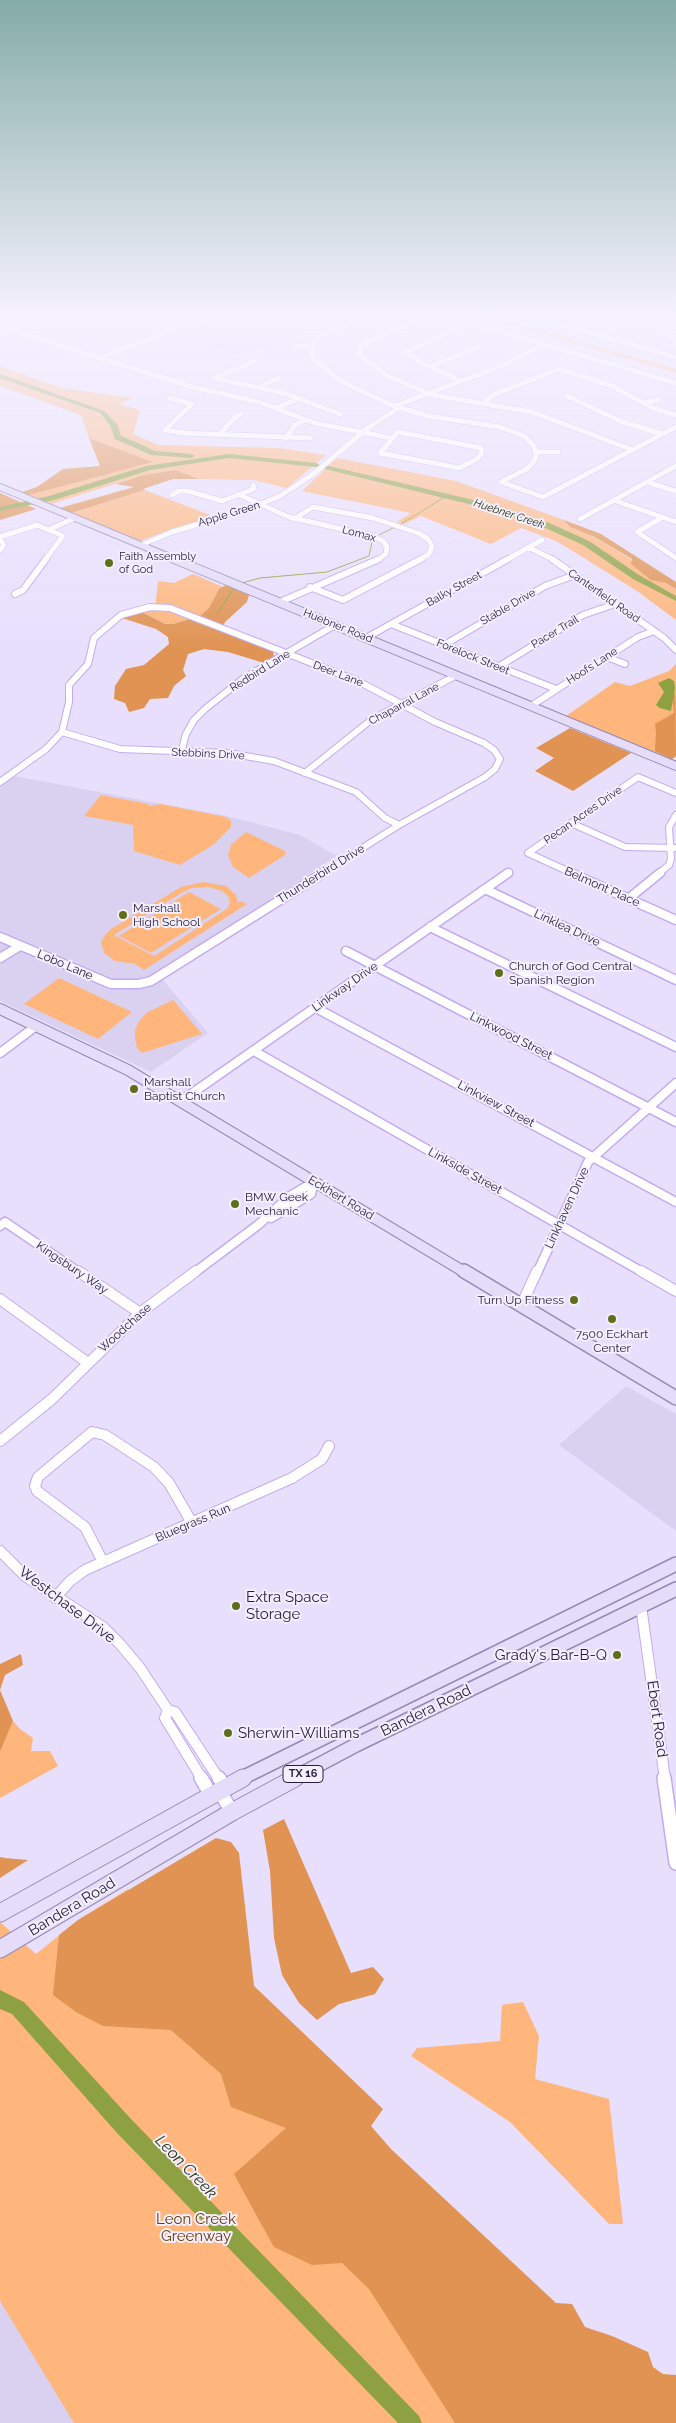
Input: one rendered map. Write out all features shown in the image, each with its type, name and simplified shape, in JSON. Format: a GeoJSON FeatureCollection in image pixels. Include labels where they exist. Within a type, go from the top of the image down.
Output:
{"type":"FeatureCollection","features":[{"type":"Feature","properties":{"kind":"main road","name":"Huebner Road"},"geometry":{"type":"LineString","coordinates":[[0,487],[676,766]]}},
{"type":"Feature","properties":{"kind":"main road","name":"Eckhert Road"},"geometry":{"type":"LineString","coordinates":[[0,1009],[128,1070],[676,1398]]}},
{"type":"Feature","properties":{"kind":"main road","name":"Bandera Road"},"geometry":{"type":"LineString","coordinates":[[0,1913],[218,1791],[676,1564]]}},
{"type":"Feature","properties":{"kind":"main road","name":"Bandera Road"},"geometry":{"type":"LineString","coordinates":[[0,1949],[232,1812],[356,1745],[676,1589]]}},
{"type":"Feature","properties":{"kind":"main road"},"geometry":{"type":"LineString","coordinates":[[423,1689],[435,1707]]}},
{"type":"Feature","properties":{"kind":"street"},"geometry":{"type":"LineString","coordinates":[[169,426],[165,430],[184,433],[311,438]]}},
{"type":"Feature","properties":{"kind":"street"},"geometry":{"type":"LineString","coordinates":[[220,434],[227,426]]}},
{"type":"Feature","properties":{"kind":"street"},"geometry":{"type":"LineString","coordinates":[[286,438],[294,426]]}},
{"type":"Feature","properties":{"kind":"street"},"geometry":{"type":"LineString","coordinates":[[332,426],[391,438]]}},
{"type":"Feature","properties":{"kind":"street","name":"Apple Green"},"geometry":{"type":"LineString","coordinates":[[145,547],[182,528],[262,507],[293,493],[359,432],[368,426]]}},
{"type":"Feature","properties":{"kind":"street"},"geometry":{"type":"LineString","coordinates":[[488,426],[511,430],[530,440],[535,452],[536,458],[530,466],[502,482]]}},
{"type":"Feature","properties":{"kind":"street"},"geometry":{"type":"LineString","coordinates":[[567,426],[633,450]]}},
{"type":"Feature","properties":{"kind":"street"},"geometry":{"type":"LineString","coordinates":[[636,426],[662,434]]}},
{"type":"Feature","properties":{"kind":"street"},"geometry":{"type":"LineString","coordinates":[[502,482],[543,497],[676,427]]}},
{"type":"Feature","properties":{"kind":"street"},"geometry":{"type":"LineString","coordinates":[[398,432],[481,448],[480,456],[459,468],[380,454],[391,438],[398,432]]}},
{"type":"Feature","properties":{"kind":"street"},"geometry":{"type":"LineString","coordinates":[[535,452],[558,452]]}},
{"type":"Feature","properties":{"kind":"street"},"geometry":{"type":"LineString","coordinates":[[580,519],[676,466]]}},
{"type":"Feature","properties":{"kind":"street"},"geometry":{"type":"LineString","coordinates":[[647,482],[676,491]]}},
{"type":"Feature","properties":{"kind":"street"},"geometry":{"type":"LineString","coordinates":[[172,495],[178,491],[188,491],[218,501],[240,495],[253,489],[253,485]]}},
{"type":"Feature","properties":{"kind":"street","name":"Lomax"},"geometry":{"type":"LineString","coordinates":[[240,495],[262,507],[294,519],[372,536],[383,541],[387,548],[386,554],[378,560],[310,587],[280,602]]}},
{"type":"Feature","properties":{"kind":"street"},"geometry":{"type":"LineString","coordinates":[[613,500],[676,522]]}},
{"type":"Feature","properties":{"kind":"street"},"geometry":{"type":"LineString","coordinates":[[294,519],[314,507],[394,523],[423,535],[432,544],[429,554],[407,568],[343,600],[310,587]]}},
{"type":"Feature","properties":{"kind":"street"},"geometry":{"type":"LineString","coordinates":[[663,517],[637,532],[676,558]]}},
{"type":"Feature","properties":{"kind":"street"},"geometry":{"type":"LineString","coordinates":[[51,531],[78,519]]}},
{"type":"Feature","properties":{"kind":"street"},"geometry":{"type":"LineString","coordinates":[[0,550],[4,545],[0,538],[37,526],[63,536],[23,590],[15,594]]}},
{"type":"Feature","properties":{"kind":"street","name":"Balky Street"},"geometry":{"type":"LineString","coordinates":[[366,638],[542,540]]}},
{"type":"Feature","properties":{"kind":"street","name":"Canterfield Road"},"geometry":{"type":"LineString","coordinates":[[528,548],[548,556],[654,631],[676,650]]}},
{"type":"Feature","properties":{"kind":"street","name":"Stable Drive"},"geometry":{"type":"LineString","coordinates":[[444,645],[545,586],[575,575]]}},
{"type":"Feature","properties":{"kind":"street","name":"Pacer Trail"},"geometry":{"type":"LineString","coordinates":[[498,667],[583,616],[615,604]]}},
{"type":"Feature","properties":{"kind":"street","name":"Deer Lane"},"geometry":{"type":"LineString","coordinates":[[62,732],[69,702],[68,685],[88,664],[94,638],[114,619],[127,612],[142,608],[170,608],[358,681],[435,722],[484,743],[498,755]]}},
{"type":"Feature","properties":{"kind":"street","name":"Forelock Street"},"geometry":{"type":"LineString","coordinates":[[391,624],[556,689]]}},
{"type":"Feature","properties":{"kind":"street","name":"Redbird Lane"},"geometry":{"type":"LineString","coordinates":[[181,753],[190,727],[205,709],[244,678],[335,625]]}},
{"type":"Feature","properties":{"kind":"street","name":"Hoofs Lane"},"geometry":{"type":"LineString","coordinates":[[531,706],[638,637],[654,631]]}},
{"type":"Feature","properties":{"kind":"street"},"geometry":{"type":"LineString","coordinates":[[606,657],[625,664]]}},
{"type":"Feature","properties":{"kind":"street","name":"Chaparral Lane"},"geometry":{"type":"LineString","coordinates":[[306,773],[372,720],[457,675]]}},
{"type":"Feature","properties":{"kind":"street"},"geometry":{"type":"LineString","coordinates":[[0,782],[34,758],[62,732]]}},
{"type":"Feature","properties":{"kind":"street","name":"Stebbins Drive"},"geometry":{"type":"LineString","coordinates":[[62,732],[120,749],[181,753],[228,753],[260,758],[356,792],[385,818],[399,825]]}},
{"type":"Feature","properties":{"kind":"street","name":"Thunderbird Drive"},"geometry":{"type":"LineString","coordinates":[[133,985],[158,978],[399,825],[495,770],[499,764],[498,755]]}},
{"type":"Feature","properties":{"kind":"street","name":"Pecan Acres Drive"},"geometry":{"type":"LineString","coordinates":[[528,853],[638,777],[676,794]]}},
{"type":"Feature","properties":{"kind":"street"},"geometry":{"type":"LineString","coordinates":[[628,899],[665,870],[670,862],[673,848],[670,827],[676,816]]}},
{"type":"Feature","properties":{"kind":"street"},"geometry":{"type":"LineString","coordinates":[[571,823],[594,836],[625,847],[647,849],[673,848]]}},
{"type":"Feature","properties":{"kind":"street","name":"Belmont Place"},"geometry":{"type":"LineString","coordinates":[[528,853],[676,920]]}},
{"type":"Feature","properties":{"kind":"street","name":"Linkway Drive"},"geometry":{"type":"LineString","coordinates":[[181,1101],[509,872]]}},
{"type":"Feature","properties":{"kind":"street","name":"Linklea Drive"},"geometry":{"type":"LineString","coordinates":[[484,889],[676,980]]}},
{"type":"Feature","properties":{"kind":"street"},"geometry":{"type":"LineString","coordinates":[[430,927],[676,1047]]}},
{"type":"Feature","properties":{"kind":"street","name":"Lobo Lane"},"geometry":{"type":"LineString","coordinates":[[0,937],[107,983],[133,985]]}},
{"type":"Feature","properties":{"kind":"street"},"geometry":{"type":"LineString","coordinates":[[0,958],[20,946]]}},
{"type":"Feature","properties":{"kind":"street","name":"Linkwood Street"},"geometry":{"type":"LineString","coordinates":[[346,951],[676,1122]]}},
{"type":"Feature","properties":{"kind":"street","name":"Linkview Street"},"geometry":{"type":"LineString","coordinates":[[316,1008],[676,1202]]}},
{"type":"Feature","properties":{"kind":"street"},"geometry":{"type":"LineString","coordinates":[[0,1053],[36,1026]]}},
{"type":"Feature","properties":{"kind":"street","name":"Linkside Street"},"geometry":{"type":"LineString","coordinates":[[254,1051],[676,1291]]}},
{"type":"Feature","properties":{"kind":"street","name":"Linkhaven Drive"},"geometry":{"type":"LineString","coordinates":[[521,1306],[588,1162],[676,1083]]}},
{"type":"Feature","properties":{"kind":"street","name":"Woodchase"},"geometry":{"type":"LineString","coordinates":[[0,1441],[52,1399],[140,1313],[258,1225],[311,1194],[314,1182]]}},
{"type":"Feature","properties":{"kind":"street","name":"Kingsbury Way"},"geometry":{"type":"LineString","coordinates":[[2,1224],[140,1313]]}},
{"type":"Feature","properties":{"kind":"street"},"geometry":{"type":"LineString","coordinates":[[0,1299],[88,1363]]}},
{"type":"Feature","properties":{"kind":"street"},"geometry":{"type":"LineString","coordinates":[[103,1562],[84,1527],[74,1517],[37,1491],[35,1486],[38,1476],[86,1436],[97,1432],[105,1435],[154,1467],[169,1483],[192,1523]]}},
{"type":"Feature","properties":{"kind":"street","name":"Bluegrass Run"},"geometry":{"type":"LineString","coordinates":[[55,1598],[79,1574],[292,1478],[322,1460],[329,1446]]}},
{"type":"Feature","properties":{"kind":"street","name":"Westchase Drive"},"geometry":{"type":"LineString","coordinates":[[0,1551],[25,1576],[55,1598],[103,1627],[120,1644],[140,1668],[168,1710],[165,1718],[232,1812]]}},
{"type":"Feature","properties":{"kind":"street","name":"Ebert Road"},"geometry":{"type":"LineString","coordinates":[[641,1606],[676,1863]]}},
{"type":"Feature","properties":{"kind":"shaded area"},"geometry":{"type":"Polygon","coordinates":[[[89,438],[153,462],[29,495],[22,492],[37,487],[63,469],[100,466],[89,438]]]}},
{"type":"Feature","properties":{"kind":"shaded area"},"geometry":{"type":"Polygon","coordinates":[[[176,470],[199,479],[173,479],[143,489],[145,490],[71,513],[60,508],[134,487],[116,484],[143,475],[176,470]]]}},
{"type":"Feature","properties":{"kind":"shaded area"},"geometry":{"type":"Polygon","coordinates":[[[0,493],[36,509],[0,520],[0,493]]]}},
{"type":"Feature","properties":{"kind":"shaded area"},"geometry":{"type":"Polygon","coordinates":[[[564,520],[601,534],[676,582],[676,589],[666,583],[651,580],[631,564],[632,559],[595,537],[570,527],[564,520]]]}},
{"type":"Feature","properties":{"kind":"shaded area"},"geometry":{"type":"Polygon","coordinates":[[[226,585],[249,595],[247,602],[225,622],[222,629],[273,652],[274,657],[264,663],[228,652],[204,649],[188,654],[183,670],[186,676],[174,686],[168,698],[150,699],[144,708],[129,712],[125,703],[114,699],[115,686],[126,669],[144,665],[169,644],[168,637],[156,629],[122,618],[138,610],[165,624],[173,624],[200,616],[209,608],[219,589],[226,585]]]}},
{"type":"Feature","properties":{"kind":"shaded area"},"geometry":{"type":"Polygon","coordinates":[[[675,673],[676,756],[672,759],[655,751],[655,724],[674,713],[672,698],[675,693],[675,673]]]}},
{"type":"Feature","properties":{"kind":"shaded area"},"geometry":{"type":"Polygon","coordinates":[[[669,678],[674,681],[675,688],[671,711],[656,705],[664,692],[658,683],[669,678]]]}},
{"type":"Feature","properties":{"kind":"shaded area"},"geometry":{"type":"Polygon","coordinates":[[[570,728],[631,753],[573,791],[535,771],[554,758],[536,748],[570,728]]]}},
{"type":"Feature","properties":{"kind":"shaded area","name":"Marshall High School"},"geometry":{"type":"Polygon","coordinates":[[[14,776],[227,816],[300,835],[337,856],[157,973],[208,1033],[151,1072],[0,1001],[0,786],[14,776]]]}},
{"type":"Feature","properties":{"kind":"shaded area"},"geometry":{"type":"Polygon","coordinates":[[[626,1386],[676,1414],[676,1531],[559,1445],[626,1386]]]}},
{"type":"Feature","properties":{"kind":"shaded area"},"geometry":{"type":"Polygon","coordinates":[[[21,1654],[23,1665],[5,1675],[0,1690],[0,1664],[21,1654]]]}},
{"type":"Feature","properties":{"kind":"shaded area"},"geometry":{"type":"Polygon","coordinates":[[[0,1690],[13,1721],[0,1752],[0,1690]]]}},
{"type":"Feature","properties":{"kind":"shaded area"},"geometry":{"type":"Polygon","coordinates":[[[284,1819],[351,1973],[373,1967],[384,1979],[375,1994],[339,2004],[317,2020],[299,2003],[282,1975],[274,1938],[270,1871],[263,1830],[284,1819]]]}},
{"type":"Feature","properties":{"kind":"shaded area"},"geometry":{"type":"Polygon","coordinates":[[[216,1838],[231,1842],[239,1853],[254,1986],[383,2109],[371,2126],[391,2149],[556,2303],[572,2304],[585,2327],[612,2336],[648,2352],[653,2367],[663,2374],[676,2375],[676,2423],[455,2423],[369,2289],[342,2263],[312,2265],[274,2247],[234,2174],[286,2128],[231,2107],[221,2074],[171,2030],[103,2026],[76,2012],[53,1995],[59,1935],[78,1920],[216,1838]]]}},
{"type":"Feature","properties":{"kind":"shaded area"},"geometry":{"type":"Polygon","coordinates":[[[0,1857],[5,1858],[28,1860],[0,1878],[0,1857]]]}},
{"type":"Feature","properties":{"kind":"shaded area"},"geometry":{"type":"Polygon","coordinates":[[[0,2295],[93,2423],[0,2423],[0,2295]]]}},
{"type":"Feature","properties":{"kind":"green space"},"geometry":{"type":"Polygon","coordinates":[[[85,426],[135,426],[133,434],[158,445],[279,448],[326,455],[287,488],[253,480],[199,479],[176,470],[143,475],[51,504],[29,495],[152,462],[89,438],[85,426]]]}},
{"type":"Feature","properties":{"kind":"green space"},"geometry":{"type":"Polygon","coordinates":[[[337,458],[456,481],[564,520],[570,527],[595,537],[632,560],[651,579],[666,583],[676,589],[676,620],[637,591],[556,541],[521,528],[491,544],[421,516],[404,524],[397,522],[411,513],[302,491],[337,458]]]}},
{"type":"Feature","properties":{"kind":"green space"},"geometry":{"type":"Polygon","coordinates":[[[145,490],[215,517],[174,528],[140,541],[71,513],[145,490]]]}},
{"type":"Feature","properties":{"kind":"green space"},"geometry":{"type":"Polygon","coordinates":[[[193,574],[223,587],[219,589],[209,608],[200,616],[173,624],[165,624],[138,610],[155,609],[158,581],[174,583],[193,574]]]}},
{"type":"Feature","properties":{"kind":"green space"},"geometry":{"type":"Polygon","coordinates":[[[676,664],[676,756],[672,759],[566,716],[615,682],[630,686],[669,671],[676,664]]]}},
{"type":"Feature","properties":{"kind":"green space"},"geometry":{"type":"Polygon","coordinates":[[[101,795],[149,804],[148,806],[161,804],[226,817],[231,821],[231,827],[213,845],[180,865],[134,851],[133,825],[84,816],[101,795]]]}},
{"type":"Feature","properties":{"kind":"green space"},"geometry":{"type":"Polygon","coordinates":[[[246,832],[285,851],[285,855],[249,878],[233,867],[228,855],[231,845],[246,832]]]}},
{"type":"Feature","properties":{"kind":"green space"},"geometry":{"type":"Polygon","coordinates":[[[203,882],[226,886],[236,895],[238,903],[241,901],[247,904],[144,970],[135,964],[115,961],[104,953],[101,942],[111,929],[181,887],[203,882]],[[208,887],[192,888],[114,935],[154,956],[228,908],[230,901],[228,896],[222,891],[208,887]]]}},
{"type":"Feature","properties":{"kind":"green space"},"geometry":{"type":"Polygon","coordinates":[[[189,892],[221,909],[151,953],[119,936],[189,892]]]}},
{"type":"Feature","properties":{"kind":"green space"},"geometry":{"type":"Polygon","coordinates":[[[59,978],[132,1012],[98,1039],[24,1004],[59,978]]]}},
{"type":"Feature","properties":{"kind":"green space"},"geometry":{"type":"Polygon","coordinates":[[[173,1000],[202,1034],[142,1053],[137,1048],[135,1039],[135,1030],[139,1021],[146,1013],[173,1000]]]}},
{"type":"Feature","properties":{"kind":"green space"},"geometry":{"type":"Polygon","coordinates":[[[13,1721],[20,1729],[33,1738],[31,1751],[50,1751],[58,1766],[0,1798],[0,1752],[13,1721]]]}},
{"type":"Feature","properties":{"kind":"green space","name":"Leon Creek Greenway"},"geometry":{"type":"Polygon","coordinates":[[[128,1889],[246,1976],[381,2146],[676,2423],[74,2423],[0,2301],[0,1922],[36,1954],[78,1920],[128,1889]]]}},
{"type":"Feature","properties":{"kind":"green space"},"geometry":{"type":"Polygon","coordinates":[[[523,2002],[539,2036],[535,2079],[609,2099],[623,2224],[609,2224],[510,2122],[411,2056],[417,2048],[500,2041],[502,2005],[523,2002]]]}},
{"type":"Feature","properties":{"kind":"waterway"},"geometry":{"type":"LineString","coordinates":[[114,426],[118,437],[154,453],[191,456]]}},
{"type":"Feature","properties":{"kind":"waterway","name":"Huebner Creek"},"geometry":{"type":"LineString","coordinates":[[0,509],[51,498],[149,468],[229,456],[316,465]]}},
{"type":"Feature","properties":{"kind":"waterway","name":"Huebner Creek"},"geometry":{"type":"LineString","coordinates":[[328,467],[496,508],[544,524],[586,543],[636,577],[676,599]]}},
{"type":"Feature","properties":{"kind":"waterway"},"geometry":{"type":"LineString","coordinates":[[401,524],[448,495]]}},
{"type":"Feature","properties":{"kind":"waterway"},"geometry":{"type":"LineString","coordinates":[[379,535],[395,527]]}},
{"type":"Feature","properties":{"kind":"waterway"},"geometry":{"type":"LineString","coordinates":[[242,583],[260,578],[327,572],[369,556],[372,542]]}},
{"type":"Feature","properties":{"kind":"waterway"},"geometry":{"type":"LineString","coordinates":[[217,614],[234,588]]}},
{"type":"Feature","properties":{"kind":"waterway","name":"Leon Creek"},"geometry":{"type":"LineString","coordinates":[[0,1999],[18,2008],[124,2126],[412,2423]]}},
{"type":"Feature","properties":{"kind":"place","name":"Faith Assembly of God"},"geometry":{"type":"Point","coordinates":[109,563]}},
{"type":"Feature","properties":{"kind":"place","name":"Marshall High School"},"geometry":{"type":"Point","coordinates":[123,915]}},
{"type":"Feature","properties":{"kind":"place","name":"Church of God Central Spanish Region"},"geometry":{"type":"Point","coordinates":[499,973]}},
{"type":"Feature","properties":{"kind":"place","name":"Marshall Baptist Church"},"geometry":{"type":"Point","coordinates":[134,1089]}},
{"type":"Feature","properties":{"kind":"place","name":"BMW Geek Mechanic"},"geometry":{"type":"Point","coordinates":[235,1204]}},
{"type":"Feature","properties":{"kind":"place","name":"Turn Up Fitness"},"geometry":{"type":"Point","coordinates":[574,1300]}},
{"type":"Feature","properties":{"kind":"place","name":"7500 Eckhart Center"},"geometry":{"type":"Point","coordinates":[612,1319]}},
{"type":"Feature","properties":{"kind":"place","name":"Extra Space Storage"},"geometry":{"type":"Point","coordinates":[236,1606]}},
{"type":"Feature","properties":{"kind":"place","name":"Grady's Bar-B-Q"},"geometry":{"type":"Point","coordinates":[617,1655]}},
{"type":"Feature","properties":{"kind":"place","name":"Sherwin-Williams"},"geometry":{"type":"Point","coordinates":[228,1733]}}]}
